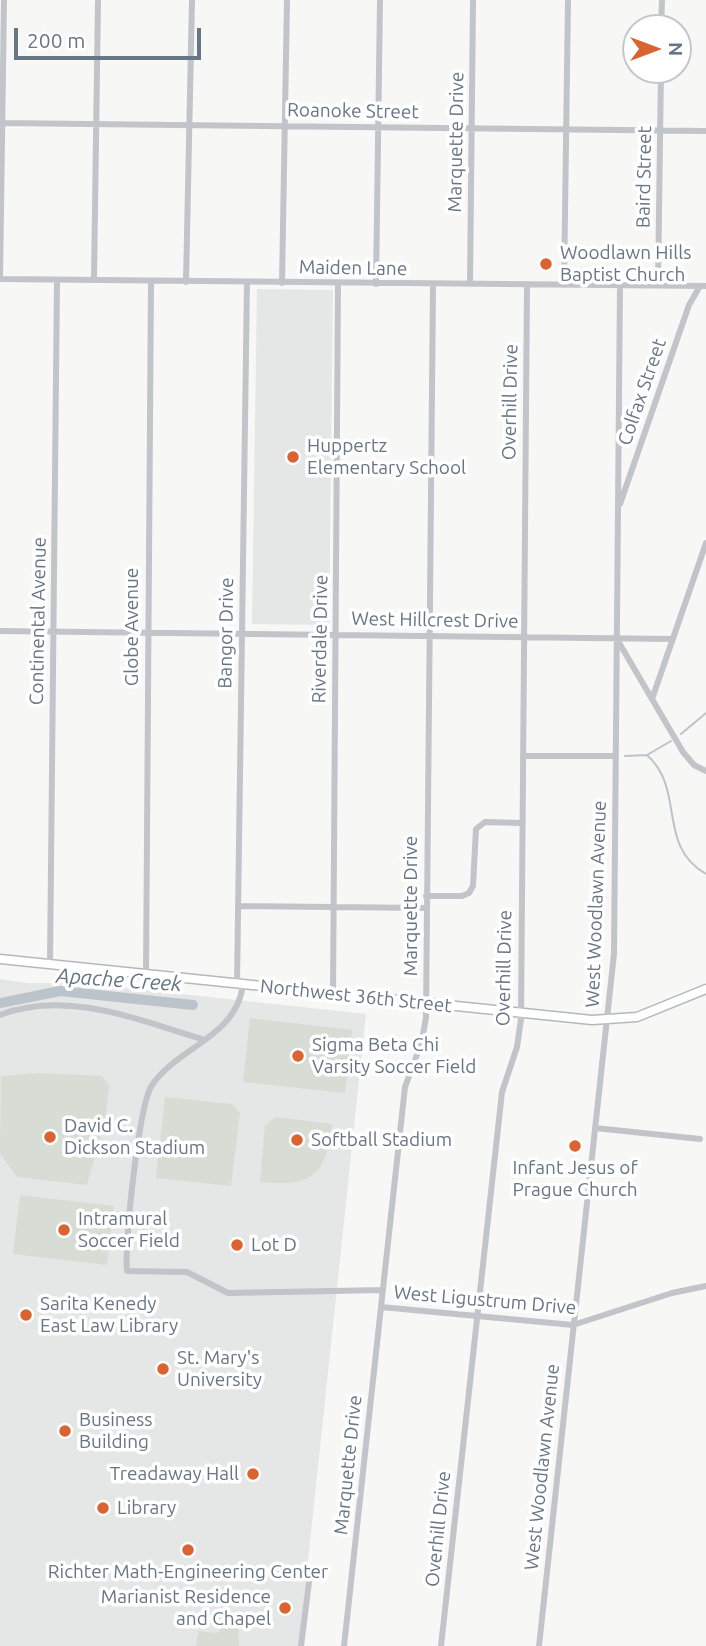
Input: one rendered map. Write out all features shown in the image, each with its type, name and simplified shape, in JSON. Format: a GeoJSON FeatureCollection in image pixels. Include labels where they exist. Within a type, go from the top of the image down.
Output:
{"type":"FeatureCollection","features":[{"type":"Feature","properties":{"kind":"main road","name":"Northwest 36th Street"},"geometry":{"type":"LineString","coordinates":[[0,959],[607,1020],[644,1015],[706,989]]}},
{"type":"Feature","properties":{"kind":"street"},"geometry":{"type":"LineString","coordinates":[[0,279],[4,0]]}},
{"type":"Feature","properties":{"kind":"street"},"geometry":{"type":"LineString","coordinates":[[94,280],[98,0]]}},
{"type":"Feature","properties":{"kind":"street"},"geometry":{"type":"LineString","coordinates":[[186,282],[192,0]]}},
{"type":"Feature","properties":{"kind":"street"},"geometry":{"type":"LineString","coordinates":[[282,283],[286,0]]}},
{"type":"Feature","properties":{"kind":"street"},"geometry":{"type":"LineString","coordinates":[[376,284],[380,0]]}},
{"type":"Feature","properties":{"kind":"street","name":"Marquette Drive"},"geometry":{"type":"LineString","coordinates":[[470,284],[473,0]]}},
{"type":"Feature","properties":{"kind":"street"},"geometry":{"type":"LineString","coordinates":[[564,285],[568,0]]}},
{"type":"Feature","properties":{"kind":"street","name":"Baird Street"},"geometry":{"type":"LineString","coordinates":[[657,285],[661,84]]}},
{"type":"Feature","properties":{"kind":"street","name":"Roanoke Street"},"geometry":{"type":"LineString","coordinates":[[1,123],[706,131]]}},
{"type":"Feature","properties":{"kind":"street","name":"Maiden Lane"},"geometry":{"type":"LineString","coordinates":[[0,279],[703,286]]}},
{"type":"Feature","properties":{"kind":"street","name":"Continental Avenue"},"geometry":{"type":"LineString","coordinates":[[50,964],[57,280]]}},
{"type":"Feature","properties":{"kind":"street","name":"Globe Avenue"},"geometry":{"type":"LineString","coordinates":[[146,974],[151,281]]}},
{"type":"Feature","properties":{"kind":"street","name":"Bangor Drive"},"geometry":{"type":"LineString","coordinates":[[247,282],[238,906],[240,984],[236,1012],[159,1076],[145,1101],[127,1271],[135,1274],[187,1272],[228,1293],[383,1290]]}},
{"type":"Feature","properties":{"kind":"street","name":"Riverdale Drive"},"geometry":{"type":"LineString","coordinates":[[333,994],[338,284]]}},
{"type":"Feature","properties":{"kind":"street","name":"Marquette Drive"},"geometry":{"type":"LineString","coordinates":[[344,1646],[405,1087],[422,1041],[426,1002],[433,285]]}},
{"type":"Feature","properties":{"kind":"street","name":"Overhill Drive"},"geometry":{"type":"LineString","coordinates":[[441,1646],[502,1092],[517,1047],[521,1012],[527,285]]}},
{"type":"Feature","properties":{"kind":"street","name":"West Woodlawn Avenue"},"geometry":{"type":"LineString","coordinates":[[539,1646],[614,954],[620,285]]}},
{"type":"Feature","properties":{"kind":"street","name":"Colfax Street"},"geometry":{"type":"LineString","coordinates":[[619,509],[689,305],[703,286]]}},
{"type":"Feature","properties":{"kind":"street"},"geometry":{"type":"LineString","coordinates":[[652,699],[706,542]]}},
{"type":"Feature","properties":{"kind":"street","name":"West Hillcrest Drive"},"geometry":{"type":"LineString","coordinates":[[0,631],[673,639]]}},
{"type":"Feature","properties":{"kind":"street"},"geometry":{"type":"LineString","coordinates":[[617,639],[689,760],[706,771]]}},
{"type":"Feature","properties":{"kind":"street"},"geometry":{"type":"LineString","coordinates":[[523,756],[616,756]]}},
{"type":"Feature","properties":{"kind":"street"},"geometry":{"type":"LineString","coordinates":[[426,896],[462,896],[470,893],[473,886],[476,829],[485,822],[521,823]]}},
{"type":"Feature","properties":{"kind":"street"},"geometry":{"type":"LineString","coordinates":[[238,906],[426,908]]}},
{"type":"Feature","properties":{"kind":"street"},"geometry":{"type":"LineString","coordinates":[[0,1015],[37,1007],[102,1010],[205,1040]]}},
{"type":"Feature","properties":{"kind":"street"},"geometry":{"type":"LineString","coordinates":[[595,1128],[700,1139]]}},
{"type":"Feature","properties":{"kind":"street","name":"West Ligustrum Drive"},"geometry":{"type":"LineString","coordinates":[[381,1307],[573,1325],[672,1293],[706,1286]]}},
{"type":"Feature","properties":{"kind":"street"},"geometry":{"type":"LineString","coordinates":[[301,1646],[309,1582]]}},
{"type":"Feature","properties":{"kind":"shaded area","name":"Huppertz Elementary School"},"geometry":{"type":"Polygon","coordinates":[[[257,289],[333,290],[329,625],[252,624],[257,289]]]}},
{"type":"Feature","properties":{"kind":"shaded area","name":"St. Mary's University"},"geometry":{"type":"Polygon","coordinates":[[[0,979],[27,983],[80,983],[366,1014],[299,1646],[0,1646],[0,979]]]}},
{"type":"Feature","properties":{"kind":"shaded area","name":"Sigma Beta Chi Varsity Soccer Field"},"geometry":{"type":"Polygon","coordinates":[[[250,1018],[352,1030],[345,1093],[243,1082],[250,1018]]]}},
{"type":"Feature","properties":{"kind":"shaded area","name":"David C. Dickson Stadium"},"geometry":{"type":"Polygon","coordinates":[[[40,1073],[102,1076],[109,1086],[105,1120],[87,1185],[17,1177],[0,1154],[1,1076],[40,1073]]]}},
{"type":"Feature","properties":{"kind":"shaded area"},"geometry":{"type":"Polygon","coordinates":[[[165,1097],[232,1104],[240,1113],[231,1186],[156,1178],[165,1097]]]}},
{"type":"Feature","properties":{"kind":"shaded area","name":"Softball Stadium"},"geometry":{"type":"Polygon","coordinates":[[[275,1117],[332,1124],[326,1156],[320,1167],[304,1180],[260,1182],[265,1126],[275,1117]]]}},
{"type":"Feature","properties":{"kind":"shaded area","name":"Intramural Soccer Field"},"geometry":{"type":"Polygon","coordinates":[[[20,1195],[114,1206],[107,1265],[13,1254],[20,1195]]]}},
{"type":"Feature","properties":{"kind":"shaded area"},"geometry":{"type":"Polygon","coordinates":[[[238,1614],[239,1646],[196,1646],[198,1631],[217,1633],[238,1614]]]}},
{"type":"Feature","properties":{"kind":"waterway","name":"Apache Creek"},"geometry":{"type":"LineString","coordinates":[[681,734],[706,713]]}},
{"type":"Feature","properties":{"kind":"waterway","name":"Apache Creek"},"geometry":{"type":"LineString","coordinates":[[625,756],[647,755],[671,741]]}},
{"type":"Feature","properties":{"kind":"waterway"},"geometry":{"type":"LineString","coordinates":[[647,755],[659,769],[666,784],[681,848],[691,862],[706,874]]}},
{"type":"Feature","properties":{"kind":"waterway"},"geometry":{"type":"LineString","coordinates":[[69,992],[75,972]]}},
{"type":"Feature","properties":{"kind":"waterway","name":"Apache Creek"},"geometry":{"type":"LineString","coordinates":[[0,1003],[60,991],[193,1005]]}},
{"type":"Feature","properties":{"kind":"place","name":"Woodlawn Hills Baptist Church"},"geometry":{"type":"Point","coordinates":[546,264]}},
{"type":"Feature","properties":{"kind":"place","name":"Huppertz Elementary School"},"geometry":{"type":"Point","coordinates":[293,457]}},
{"type":"Feature","properties":{"kind":"place","name":"Sigma Beta Chi Varsity Soccer Field"},"geometry":{"type":"Point","coordinates":[298,1056]}},
{"type":"Feature","properties":{"kind":"place","name":"David C. Dickson Stadium"},"geometry":{"type":"Point","coordinates":[50,1137]}},
{"type":"Feature","properties":{"kind":"place","name":"Softball Stadium"},"geometry":{"type":"Point","coordinates":[297,1140]}},
{"type":"Feature","properties":{"kind":"place","name":"Infant Jesus of Prague Church"},"geometry":{"type":"Point","coordinates":[575,1146]}},
{"type":"Feature","properties":{"kind":"place","name":"Intramural Soccer Field"},"geometry":{"type":"Point","coordinates":[64,1230]}},
{"type":"Feature","properties":{"kind":"place","name":"Lot D"},"geometry":{"type":"Point","coordinates":[237,1245]}},
{"type":"Feature","properties":{"kind":"place","name":"Sarita Kenedy East Law Library"},"geometry":{"type":"Point","coordinates":[26,1315]}},
{"type":"Feature","properties":{"kind":"place","name":"St. Mary's University"},"geometry":{"type":"Point","coordinates":[163,1369]}},
{"type":"Feature","properties":{"kind":"place","name":"Business Building"},"geometry":{"type":"Point","coordinates":[65,1431]}},
{"type":"Feature","properties":{"kind":"place","name":"Treadaway Hall"},"geometry":{"type":"Point","coordinates":[253,1474]}},
{"type":"Feature","properties":{"kind":"place","name":"Library"},"geometry":{"type":"Point","coordinates":[103,1508]}},
{"type":"Feature","properties":{"kind":"place","name":"Richter Math-Engineering Center"},"geometry":{"type":"Point","coordinates":[188,1550]}},
{"type":"Feature","properties":{"kind":"place","name":"Marianist Residence and Chapel"},"geometry":{"type":"Point","coordinates":[285,1608]}}]}
